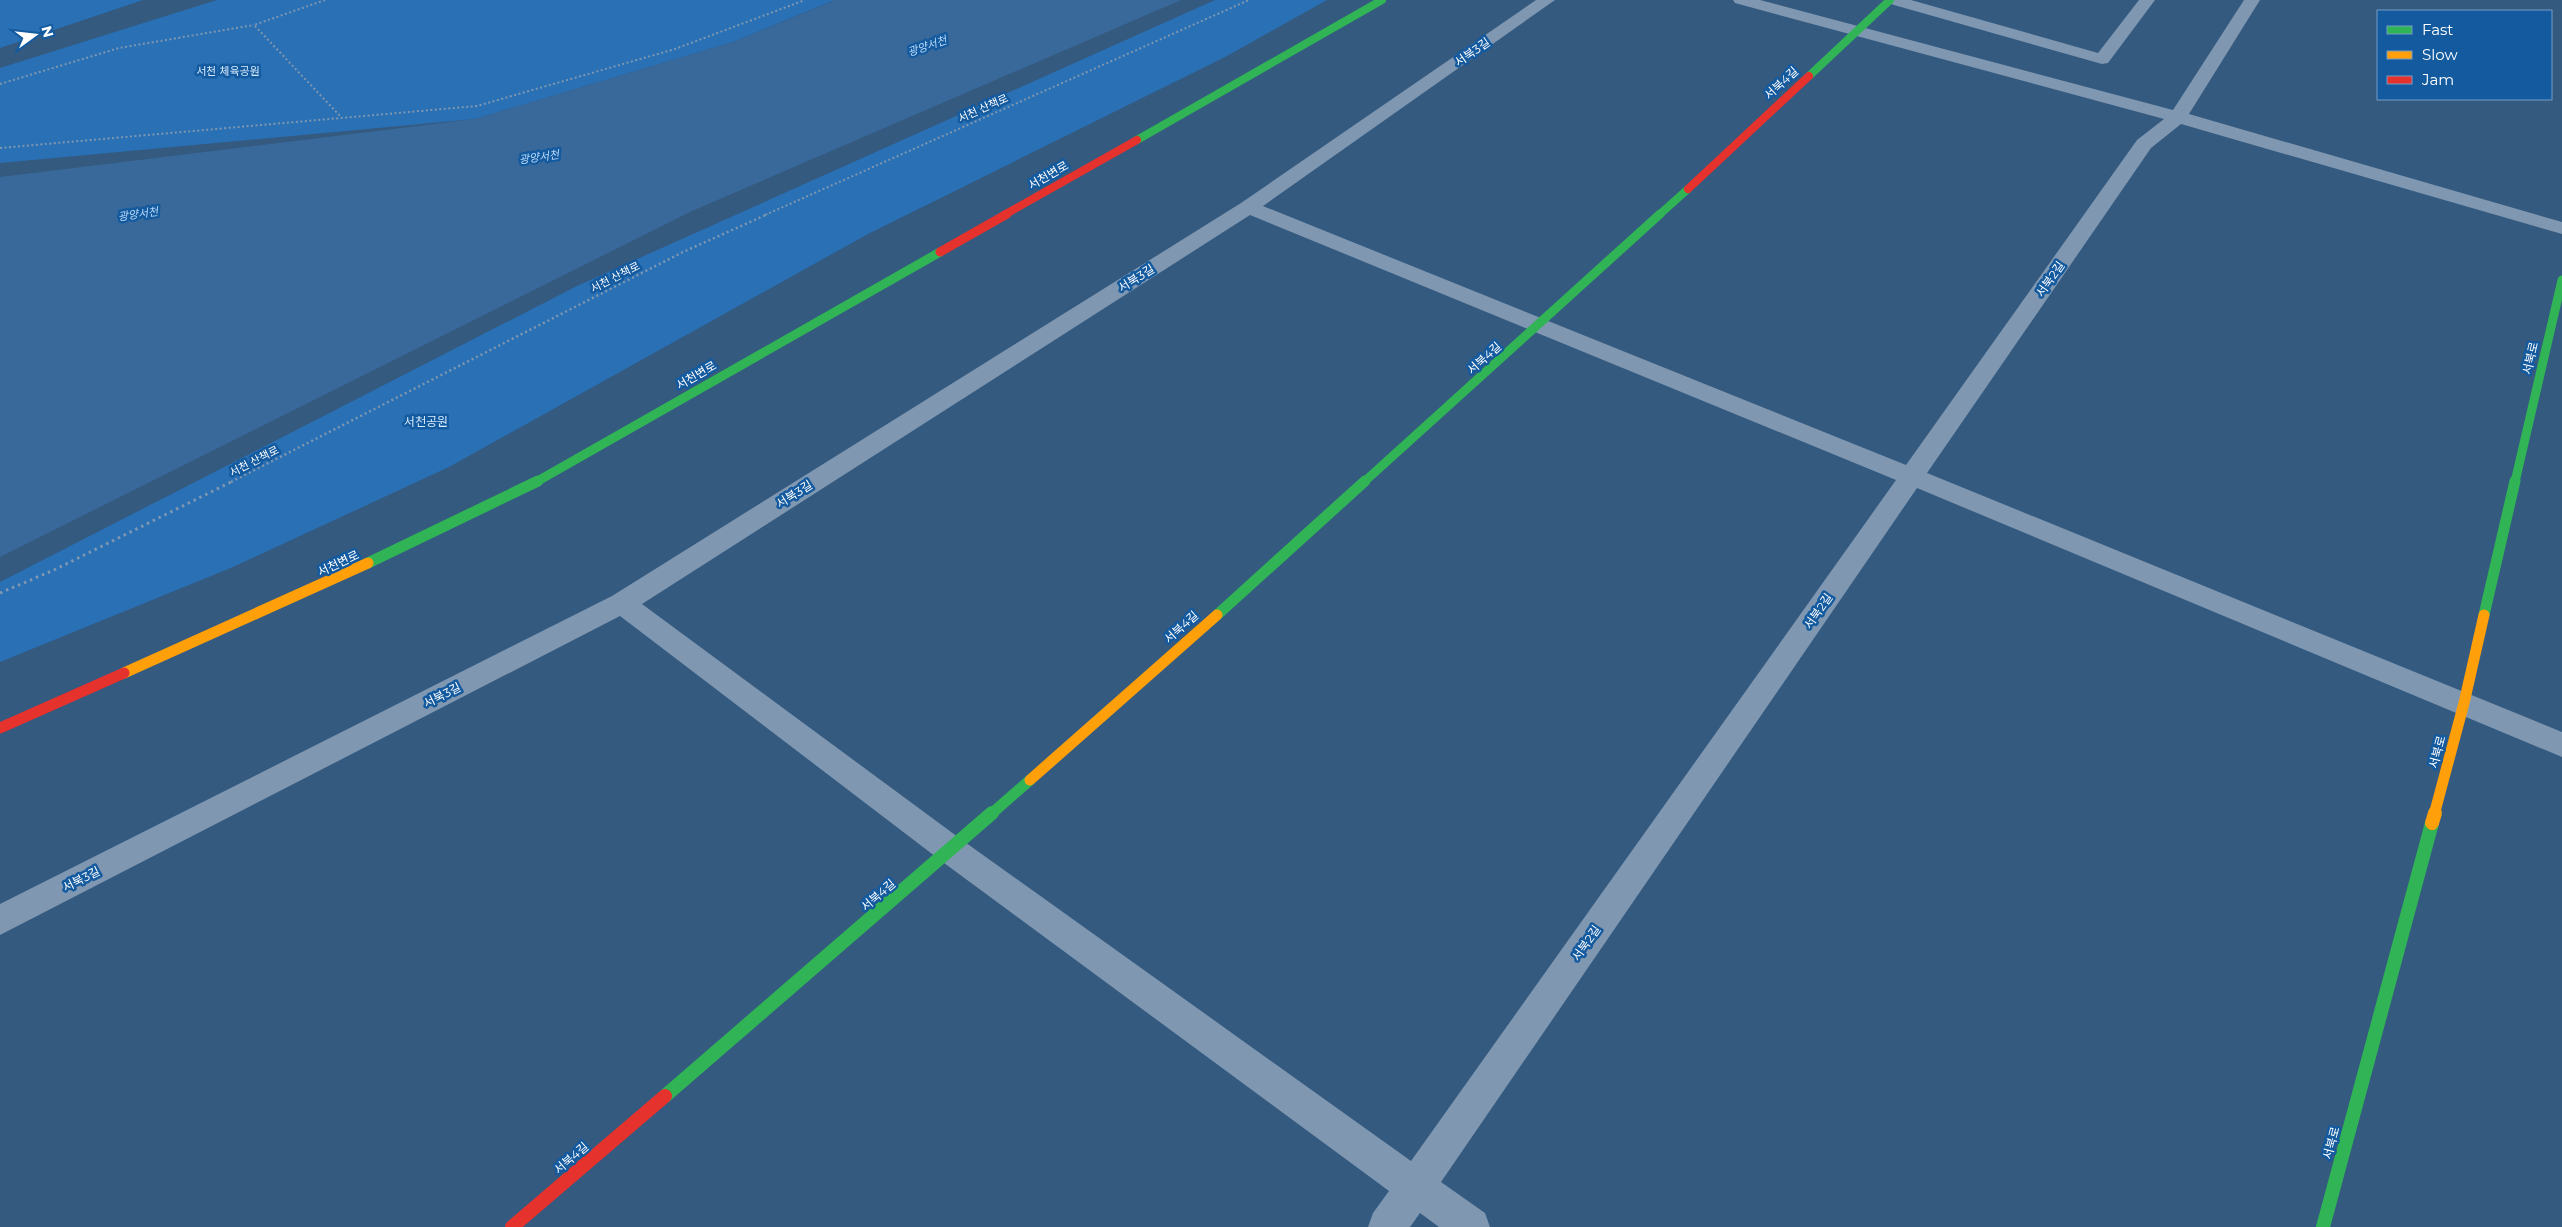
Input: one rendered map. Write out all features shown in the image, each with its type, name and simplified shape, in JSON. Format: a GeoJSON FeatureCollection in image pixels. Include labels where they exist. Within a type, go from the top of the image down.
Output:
{"type":"FeatureCollection","features":[{"type":"Feature","properties":{"kind":"street","name":"서천변로"},"geometry":{"type":"LineString","coordinates":[[0,728],[311,591],[535,483],[1382,0]]}},
{"type":"Feature","properties":{"kind":"street","name":"서북3길"},"geometry":{"type":"LineString","coordinates":[[0,920],[622,603],[1248,207],[1547,0]]}},
{"type":"Feature","properties":{"kind":"street"},"geometry":{"type":"LineString","coordinates":[[1741,0],[2178,117],[2562,228]]}},
{"type":"Feature","properties":{"kind":"street"},"geometry":{"type":"LineString","coordinates":[[1892,0],[2102,59],[2147,0]]}},
{"type":"Feature","properties":{"kind":"street","name":"서북4길"},"geometry":{"type":"LineString","coordinates":[[512,1227],[951,850],[1542,324],[1892,0]]}},
{"type":"Feature","properties":{"kind":"street","name":"서북2길"},"geometry":{"type":"LineString","coordinates":[[1387,1227],[2144,144],[2178,117],[2252,0]]}},
{"type":"Feature","properties":{"kind":"street"},"geometry":{"type":"LineString","coordinates":[[1248,207],[1542,324],[2562,745]]}},
{"type":"Feature","properties":{"kind":"street","name":"서북로"},"geometry":{"type":"LineString","coordinates":[[2322,1227],[2464,703],[2562,280]]}},
{"type":"Feature","properties":{"kind":"street"},"geometry":{"type":"LineString","coordinates":[[622,603],[951,850],[1471,1227]]}},
{"type":"Feature","properties":{"kind":"path"},"geometry":{"type":"LineString","coordinates":[[0,84],[119,48],[254,25],[325,0]]}},
{"type":"Feature","properties":{"kind":"path"},"geometry":{"type":"LineString","coordinates":[[0,148],[477,106],[675,49],[805,0]]}},
{"type":"Feature","properties":{"kind":"path","name":"서천 산책로"},"geometry":{"type":"LineString","coordinates":[[0,593],[54,570],[162,518],[683,252],[1249,0]]}},
{"type":"Feature","properties":{"kind":"path"},"geometry":{"type":"LineString","coordinates":[[254,25],[343,118]]}},
{"type":"Feature","properties":{"kind":"green space"},"geometry":{"type":"Polygon","coordinates":[[[0,0],[143,0],[0,48],[0,0]]]}},
{"type":"Feature","properties":{"kind":"green space","name":"서천 체육공원"},"geometry":{"type":"Polygon","coordinates":[[[217,0],[835,0],[733,42],[475,119],[0,163],[0,68],[217,0]]]}},
{"type":"Feature","properties":{"kind":"green space","name":"서천공원"},"geometry":{"type":"Polygon","coordinates":[[[1215,0],[1327,0],[1225,57],[868,234],[449,467],[233,567],[0,662],[0,582],[577,286],[1215,0]]]}},
{"type":"Feature","properties":{"kind":"water","name":"광양서천"},"geometry":{"type":"Polygon","coordinates":[[[836,0],[1181,0],[692,211],[0,557],[0,177],[475,119],[733,42],[836,0]]]}},
{"type":"Feature","properties":{"kind":"traffic: fast"},"geometry":{"type":"LineString","coordinates":[[1137,140],[1382,0]]}},
{"type":"Feature","properties":{"kind":"traffic: fast"},"geometry":{"type":"LineString","coordinates":[[1809,76],[1890,0]]}},
{"type":"Feature","properties":{"kind":"traffic: fast"},"geometry":{"type":"LineString","coordinates":[[1217,615],[1688,189]]}},
{"type":"Feature","properties":{"kind":"traffic: fast"},"geometry":{"type":"LineString","coordinates":[[368,563],[535,483],[940,252]]}},
{"type":"Feature","properties":{"kind":"traffic: fast"},"geometry":{"type":"LineString","coordinates":[[2484,615],[2562,280]]}},
{"type":"Feature","properties":{"kind":"traffic: fast"},"geometry":{"type":"LineString","coordinates":[[665,1096],[1030,780]]}},
{"type":"Feature","properties":{"kind":"traffic: fast"},"geometry":{"type":"LineString","coordinates":[[2323,1227],[2432,823]]}},
{"type":"Feature","properties":{"kind":"traffic: slow"},"geometry":{"type":"LineString","coordinates":[[124,673],[368,563]]}},
{"type":"Feature","properties":{"kind":"traffic: slow"},"geometry":{"type":"LineString","coordinates":[[1030,780],[1217,615]]}},
{"type":"Feature","properties":{"kind":"traffic: slow"},"geometry":{"type":"LineString","coordinates":[[2432,823],[2464,703],[2484,615]]}},
{"type":"Feature","properties":{"kind":"traffic: jam"},"geometry":{"type":"LineString","coordinates":[[1688,189],[1809,76]]}},
{"type":"Feature","properties":{"kind":"traffic: jam"},"geometry":{"type":"LineString","coordinates":[[940,252],[1137,140]]}},
{"type":"Feature","properties":{"kind":"traffic: jam"},"geometry":{"type":"LineString","coordinates":[[0,728],[124,673]]}},
{"type":"Feature","properties":{"kind":"traffic: jam"},"geometry":{"type":"LineString","coordinates":[[512,1227],[665,1096]]}}]}
